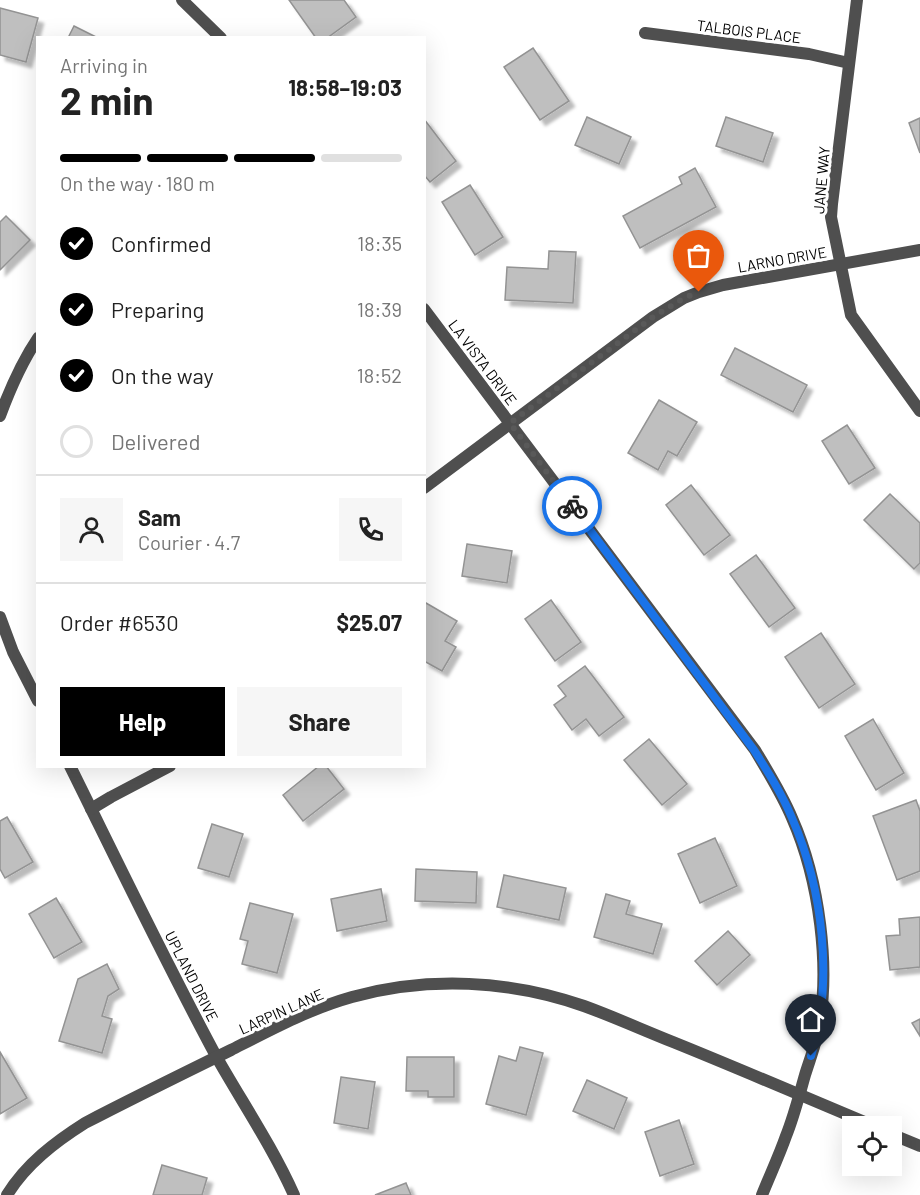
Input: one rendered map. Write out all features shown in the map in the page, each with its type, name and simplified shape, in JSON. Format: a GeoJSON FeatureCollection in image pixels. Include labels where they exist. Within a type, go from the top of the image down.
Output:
{"type":"FeatureCollection","features":[{"type":"Feature","properties":{"kind":"street"},"geometry":{"type":"LineString","coordinates":[[182,0],[219,36]]}},
{"type":"Feature","properties":{"kind":"street","name":"JANE WAY"},"geometry":{"type":"LineString","coordinates":[[857,0],[831,217],[851,315],[920,411]]}},
{"type":"Feature","properties":{"kind":"street","name":"TALBOIS PLACE"},"geometry":{"type":"LineString","coordinates":[[645,33],[808,54],[849,63]]}},
{"type":"Feature","properties":{"kind":"street","name":"LARNO DRIVE"},"geometry":{"type":"LineString","coordinates":[[426,486],[653,317],[684,298],[723,285],[920,250]]}},
{"type":"Feature","properties":{"kind":"street","name":"LA VISTA DRIVE"},"geometry":{"type":"LineString","coordinates":[[426,312],[754,750],[776,785],[793,819],[807,857],[815,890],[823,968],[822,1005],[817,1036],[787,1135],[762,1195]]}},
{"type":"Feature","properties":{"kind":"street"},"geometry":{"type":"LineString","coordinates":[[0,417],[10,388],[36,341]]}},
{"type":"Feature","properties":{"kind":"street"},"geometry":{"type":"LineString","coordinates":[[0,617],[13,652],[36,697]]}},
{"type":"Feature","properties":{"kind":"street","name":"UPLAND DRIVE"},"geometry":{"type":"LineString","coordinates":[[71,768],[217,1057],[284,1172],[294,1195]]}},
{"type":"Feature","properties":{"kind":"street"},"geometry":{"type":"LineString","coordinates":[[91,809],[166,768]]}},
{"type":"Feature","properties":{"kind":"street","name":"LARPIN LANE"},"geometry":{"type":"LineString","coordinates":[[7,1195],[15,1182],[39,1156],[85,1123],[298,1016],[350,998],[417,985],[479,984],[529,990],[583,1006],[850,1116]]}},
{"type":"Feature","properties":{"kind":"street"},"geometry":{"type":"LineString","coordinates":[[902,1139],[920,1146]]}},
{"type":"Feature","properties":{"kind":"building"},"geometry":{"type":"Polygon","coordinates":[[[289,0],[344,0],[356,17],[330,36],[315,36],[289,0]]]}},
{"type":"Feature","properties":{"kind":"building"},"geometry":{"type":"Polygon","coordinates":[[[0,8],[38,18],[26,62],[0,55],[0,8]]]}},
{"type":"Feature","properties":{"kind":"building"},"geometry":{"type":"Polygon","coordinates":[[[74,26],[94,36],[69,36],[74,26]]]}},
{"type":"Feature","properties":{"kind":"building"},"geometry":{"type":"Polygon","coordinates":[[[533,48],[569,101],[540,120],[504,67],[533,48]]]}},
{"type":"Feature","properties":{"kind":"building"},"geometry":{"type":"Polygon","coordinates":[[[587,117],[631,137],[619,164],[575,145],[587,117]]]}},
{"type":"Feature","properties":{"kind":"building"},"geometry":{"type":"Polygon","coordinates":[[[726,117],[773,133],[763,162],[716,146],[726,117]]]}},
{"type":"Feature","properties":{"kind":"building"},"geometry":{"type":"Polygon","coordinates":[[[920,118],[920,153],[909,123],[920,118]]]}},
{"type":"Feature","properties":{"kind":"building"},"geometry":{"type":"Polygon","coordinates":[[[426,122],[456,161],[430,182],[426,177],[426,122]]]}},
{"type":"Feature","properties":{"kind":"building"},"geometry":{"type":"Polygon","coordinates":[[[695,168],[716,207],[640,248],[623,216],[682,184],[679,177],[695,168]]]}},
{"type":"Feature","properties":{"kind":"building"},"geometry":{"type":"Polygon","coordinates":[[[470,185],[503,237],[475,255],[442,202],[470,185]]]}},
{"type":"Feature","properties":{"kind":"building"},"geometry":{"type":"Polygon","coordinates":[[[6,216],[30,240],[0,270],[0,222],[6,216]]]}},
{"type":"Feature","properties":{"kind":"building"},"geometry":{"type":"Polygon","coordinates":[[[549,251],[576,252],[573,303],[505,300],[507,267],[548,269],[549,251]]]}},
{"type":"Feature","properties":{"kind":"building"},"geometry":{"type":"Polygon","coordinates":[[[735,348],[807,385],[793,412],[721,375],[735,348]]]}},
{"type":"Feature","properties":{"kind":"building"},"geometry":{"type":"Polygon","coordinates":[[[659,400],[697,422],[677,456],[668,451],[658,470],[628,453],[659,400]]]}},
{"type":"Feature","properties":{"kind":"building"},"geometry":{"type":"Polygon","coordinates":[[[847,425],[875,468],[849,484],[822,441],[847,425]]]}},
{"type":"Feature","properties":{"kind":"building"},"geometry":{"type":"Polygon","coordinates":[[[691,485],[730,535],[704,555],[666,505],[691,485]]]}},
{"type":"Feature","properties":{"kind":"building"},"geometry":{"type":"Polygon","coordinates":[[[890,494],[920,523],[920,563],[914,569],[864,520],[890,494]]]}},
{"type":"Feature","properties":{"kind":"building"},"geometry":{"type":"Polygon","coordinates":[[[467,544],[512,551],[507,583],[462,576],[467,544]]]}},
{"type":"Feature","properties":{"kind":"building"},"geometry":{"type":"Polygon","coordinates":[[[756,555],[795,608],[769,627],[730,574],[756,555]]]}},
{"type":"Feature","properties":{"kind":"building"},"geometry":{"type":"Polygon","coordinates":[[[551,600],[581,642],[555,661],[525,619],[551,600]]]}},
{"type":"Feature","properties":{"kind":"building"},"geometry":{"type":"Polygon","coordinates":[[[426,603],[457,621],[445,641],[456,647],[442,671],[426,662],[426,603]]]}},
{"type":"Feature","properties":{"kind":"building"},"geometry":{"type":"Polygon","coordinates":[[[821,633],[855,684],[819,708],[785,657],[821,633]]]}},
{"type":"Feature","properties":{"kind":"building"},"geometry":{"type":"Polygon","coordinates":[[[585,666],[624,717],[599,736],[586,719],[572,730],[554,705],[566,696],[558,686],[585,666]]]}},
{"type":"Feature","properties":{"kind":"building"},"geometry":{"type":"Polygon","coordinates":[[[873,719],[904,773],[876,790],[845,736],[873,719]]]}},
{"type":"Feature","properties":{"kind":"building"},"geometry":{"type":"Polygon","coordinates":[[[649,739],[687,784],[662,805],[624,760],[649,739]]]}},
{"type":"Feature","properties":{"kind":"building"},"geometry":{"type":"Polygon","coordinates":[[[317,768],[328,768],[344,789],[303,821],[283,795],[317,768]]]}},
{"type":"Feature","properties":{"kind":"building"},"geometry":{"type":"Polygon","coordinates":[[[916,800],[920,811],[920,871],[897,880],[873,816],[916,800]]]}},
{"type":"Feature","properties":{"kind":"building"},"geometry":{"type":"Polygon","coordinates":[[[7,817],[33,862],[5,878],[0,869],[0,821],[7,817]]]}},
{"type":"Feature","properties":{"kind":"building"},"geometry":{"type":"Polygon","coordinates":[[[212,824],[243,834],[229,877],[198,868],[212,824]]]}},
{"type":"Feature","properties":{"kind":"building"},"geometry":{"type":"Polygon","coordinates":[[[715,838],[737,886],[700,903],[678,854],[715,838]]]}},
{"type":"Feature","properties":{"kind":"building"},"geometry":{"type":"Polygon","coordinates":[[[416,869],[477,872],[476,903],[415,901],[416,869]]]}},
{"type":"Feature","properties":{"kind":"building"},"geometry":{"type":"Polygon","coordinates":[[[504,875],[566,888],[559,920],[497,907],[504,875]]]}},
{"type":"Feature","properties":{"kind":"building"},"geometry":{"type":"Polygon","coordinates":[[[381,889],[387,921],[337,931],[331,899],[381,889]]]}},
{"type":"Feature","properties":{"kind":"building"},"geometry":{"type":"Polygon","coordinates":[[[606,894],[630,901],[626,914],[662,924],[653,954],[594,937],[606,894]]]}},
{"type":"Feature","properties":{"kind":"building"},"geometry":{"type":"Polygon","coordinates":[[[56,898],[82,942],[54,958],[29,914],[56,898]]]}},
{"type":"Feature","properties":{"kind":"building"},"geometry":{"type":"Polygon","coordinates":[[[250,903],[293,914],[277,973],[242,964],[248,941],[240,939],[250,903]]]}},
{"type":"Feature","properties":{"kind":"building"},"geometry":{"type":"Polygon","coordinates":[[[920,917],[920,967],[890,970],[886,936],[900,935],[899,919],[920,917]]]}},
{"type":"Feature","properties":{"kind":"building"},"geometry":{"type":"Polygon","coordinates":[[[728,931],[750,955],[717,985],[695,961],[728,931]]]}},
{"type":"Feature","properties":{"kind":"building"},"geometry":{"type":"Polygon","coordinates":[[[107,964],[119,989],[108,996],[102,1016],[112,1019],[102,1053],[59,1041],[78,979],[107,964]]]}},
{"type":"Feature","properties":{"kind":"building"},"geometry":{"type":"Polygon","coordinates":[[[920,1019],[920,1036],[912,1023],[920,1019]]]}},
{"type":"Feature","properties":{"kind":"building"},"geometry":{"type":"Polygon","coordinates":[[[520,1047],[543,1053],[526,1115],[486,1104],[499,1056],[516,1061],[520,1047]]]}},
{"type":"Feature","properties":{"kind":"building"},"geometry":{"type":"Polygon","coordinates":[[[0,1052],[27,1098],[0,1114],[0,1052]]]}},
{"type":"Feature","properties":{"kind":"building"},"geometry":{"type":"Polygon","coordinates":[[[407,1057],[454,1057],[454,1097],[428,1097],[428,1091],[406,1091],[407,1057]]]}},
{"type":"Feature","properties":{"kind":"building"},"geometry":{"type":"Polygon","coordinates":[[[341,1077],[375,1082],[368,1129],[334,1123],[341,1077]]]}},
{"type":"Feature","properties":{"kind":"building"},"geometry":{"type":"Polygon","coordinates":[[[587,1080],[627,1098],[614,1129],[573,1111],[587,1080]]]}},
{"type":"Feature","properties":{"kind":"building"},"geometry":{"type":"Polygon","coordinates":[[[679,1120],[694,1164],[660,1176],[645,1132],[679,1120]]]}},
{"type":"Feature","properties":{"kind":"building"},"geometry":{"type":"Polygon","coordinates":[[[162,1165],[207,1178],[202,1195],[153,1195],[162,1165]]]}},
{"type":"Feature","properties":{"kind":"building"},"geometry":{"type":"Polygon","coordinates":[[[406,1183],[411,1195],[375,1195],[406,1183]]]}},
{"type":"Feature","properties":{"kind":"way so far"},"geometry":{"type":"LineString","coordinates":[[572,506],[510,423],[653,317],[684,298],[699,292]]}},
{"type":"Feature","properties":{"kind":"route"},"geometry":{"type":"LineString","coordinates":[[572,506],[754,750],[776,785],[793,819],[807,857],[815,890],[820,927],[823,968],[822,1005],[811,1056]]}}]}
